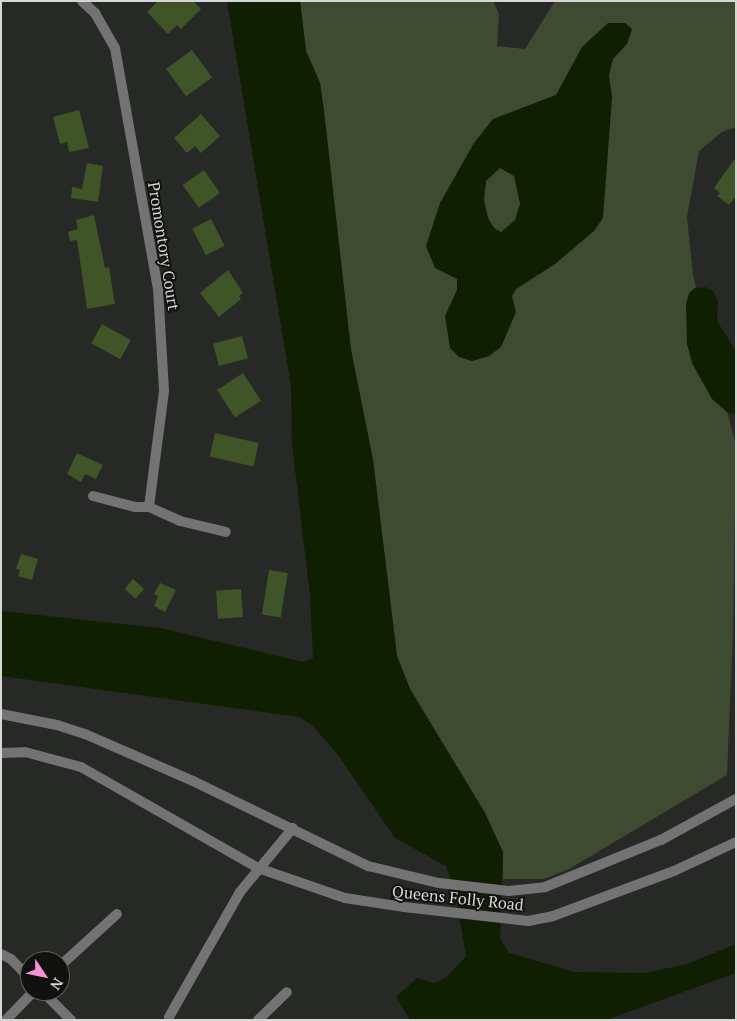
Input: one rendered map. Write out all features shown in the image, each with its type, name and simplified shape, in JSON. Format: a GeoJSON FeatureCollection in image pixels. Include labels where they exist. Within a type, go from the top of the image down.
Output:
{"type":"FeatureCollection","features":[{"type":"Feature","properties":{"kind":"street","name":"Promontory Court"},"geometry":{"type":"LineString","coordinates":[[82,1],[95,13],[115,48],[158,289],[164,391],[149,507]]}},
{"type":"Feature","properties":{"kind":"street"},"geometry":{"type":"LineString","coordinates":[[93,496],[135,507],[149,507],[180,521],[226,532]]}},
{"type":"Feature","properties":{"kind":"street","name":"Queens Folly Road"},"geometry":{"type":"LineString","coordinates":[[1,714],[57,724],[85,734],[293,828],[368,866],[439,883],[509,890],[545,887],[668,837],[736,799]]}},
{"type":"Feature","properties":{"kind":"street","name":"Queens Folly Road"},"geometry":{"type":"LineString","coordinates":[[1,753],[25,752],[81,767],[258,868],[345,898],[452,913],[528,921],[571,912],[674,871],[736,842]]}},
{"type":"Feature","properties":{"kind":"street"},"geometry":{"type":"LineString","coordinates":[[167,1019],[240,892],[293,828]]}},
{"type":"Feature","properties":{"kind":"street"},"geometry":{"type":"LineString","coordinates":[[70,957],[117,914]]}},
{"type":"Feature","properties":{"kind":"street"},"geometry":{"type":"LineString","coordinates":[[1,954],[20,970]]}},
{"type":"Feature","properties":{"kind":"street"},"geometry":{"type":"LineString","coordinates":[[258,1020],[287,992]]}},
{"type":"Feature","properties":{"kind":"street"},"geometry":{"type":"LineString","coordinates":[[6,1020],[24,1001]]}},
{"type":"Feature","properties":{"kind":"street"},"geometry":{"type":"LineString","coordinates":[[52,1001],[71,1020]]}},
{"type":"Feature","properties":{"kind":"shaded area"},"geometry":{"type":"Polygon","coordinates":[[[227,1],[300,1],[306,51],[320,83],[324,110],[351,350],[373,460],[397,656],[410,689],[485,813],[503,852],[500,938],[509,953],[575,972],[645,973],[687,964],[736,944],[736,973],[606,1020],[410,1020],[396,997],[417,978],[434,983],[447,977],[466,956],[455,893],[446,866],[395,838],[338,755],[312,725],[299,717],[1,676],[1,611],[160,628],[304,662],[313,658],[310,595],[292,445],[291,386],[227,1]]]}},
{"type":"Feature","properties":{"kind":"shaded area"},"geometry":{"type":"Polygon","coordinates":[[[300,1],[493,1],[499,14],[497,46],[525,49],[555,1],[736,1],[736,127],[722,132],[699,151],[687,217],[693,275],[736,446],[733,635],[727,775],[569,869],[544,879],[503,879],[503,852],[485,813],[410,689],[397,656],[373,460],[351,350],[320,83],[306,51],[300,1]]]}},
{"type":"Feature","properties":{"kind":"shaded area"},"geometry":{"type":"Polygon","coordinates":[[[608,23],[625,23],[632,29],[627,44],[613,59],[609,75],[612,97],[603,218],[594,231],[555,264],[516,289],[512,296],[516,312],[501,347],[489,356],[472,361],[459,357],[450,348],[445,316],[457,290],[457,279],[435,268],[426,246],[440,203],[474,143],[493,119],[556,95],[582,47],[608,23]],[[500,168],[486,181],[484,200],[488,218],[494,228],[501,232],[515,220],[520,204],[514,176],[500,168]]]}},
{"type":"Feature","properties":{"kind":"shaded area"},"geometry":{"type":"Polygon","coordinates":[[[705,287],[713,291],[718,300],[717,321],[736,351],[736,414],[728,413],[712,399],[692,363],[687,344],[686,304],[689,293],[695,288],[705,287]]]}},
{"type":"Feature","properties":{"kind":"building"},"geometry":{"type":"Polygon","coordinates":[[[158,1],[193,1],[201,9],[181,29],[177,25],[168,34],[147,12],[158,1]]]}},
{"type":"Feature","properties":{"kind":"building"},"geometry":{"type":"Polygon","coordinates":[[[192,50],[212,78],[186,96],[166,69],[192,50]]]}},
{"type":"Feature","properties":{"kind":"building"},"geometry":{"type":"Polygon","coordinates":[[[79,110],[89,148],[69,152],[67,142],[60,144],[53,117],[79,110]]]}},
{"type":"Feature","properties":{"kind":"building"},"geometry":{"type":"Polygon","coordinates":[[[201,114],[220,136],[201,153],[195,146],[187,153],[174,138],[201,114]]]}},
{"type":"Feature","properties":{"kind":"building"},"geometry":{"type":"Polygon","coordinates":[[[736,157],[736,196],[729,205],[717,196],[720,193],[714,188],[736,157]]]}},
{"type":"Feature","properties":{"kind":"building"},"geometry":{"type":"Polygon","coordinates":[[[87,163],[103,166],[98,202],[71,198],[72,187],[82,189],[87,163]]]}},
{"type":"Feature","properties":{"kind":"building"},"geometry":{"type":"Polygon","coordinates":[[[204,170],[220,193],[199,208],[183,185],[204,170]]]}},
{"type":"Feature","properties":{"kind":"building"},"geometry":{"type":"Polygon","coordinates":[[[94,215],[105,268],[109,267],[115,304],[87,309],[77,240],[70,241],[68,232],[78,229],[76,220],[94,215]]]}},
{"type":"Feature","properties":{"kind":"building"},"geometry":{"type":"Polygon","coordinates":[[[211,219],[225,246],[206,255],[192,229],[211,219]]]}},
{"type":"Feature","properties":{"kind":"building"},"geometry":{"type":"Polygon","coordinates":[[[228,270],[243,293],[239,296],[241,299],[219,317],[200,293],[228,270]]]}},
{"type":"Feature","properties":{"kind":"building"},"geometry":{"type":"Polygon","coordinates":[[[102,324],[131,340],[120,359],[91,343],[102,324]]]}},
{"type":"Feature","properties":{"kind":"building"},"geometry":{"type":"Polygon","coordinates":[[[242,336],[248,358],[219,366],[213,344],[242,336]]]}},
{"type":"Feature","properties":{"kind":"building"},"geometry":{"type":"Polygon","coordinates":[[[243,373],[261,401],[235,418],[217,390],[243,373]]]}},
{"type":"Feature","properties":{"kind":"building"},"geometry":{"type":"Polygon","coordinates":[[[215,433],[259,443],[253,467],[210,456],[215,433]]]}},
{"type":"Feature","properties":{"kind":"building"},"geometry":{"type":"Polygon","coordinates":[[[77,453],[103,465],[96,479],[85,474],[81,482],[67,474],[77,453]]]}},
{"type":"Feature","properties":{"kind":"building"},"geometry":{"type":"Polygon","coordinates":[[[21,554],[38,559],[32,580],[18,576],[20,570],[16,569],[21,554]]]}},
{"type":"Feature","properties":{"kind":"building"},"geometry":{"type":"Polygon","coordinates":[[[269,570],[288,573],[281,617],[262,614],[269,570]]]}},
{"type":"Feature","properties":{"kind":"building"},"geometry":{"type":"Polygon","coordinates":[[[133,579],[144,589],[135,599],[124,589],[133,579]]]}},
{"type":"Feature","properties":{"kind":"building"},"geometry":{"type":"Polygon","coordinates":[[[160,583],[176,590],[165,612],[154,606],[158,596],[154,594],[160,583]]]}},
{"type":"Feature","properties":{"kind":"building"},"geometry":{"type":"Polygon","coordinates":[[[241,589],[243,617],[218,619],[216,591],[241,589]]]}}]}
